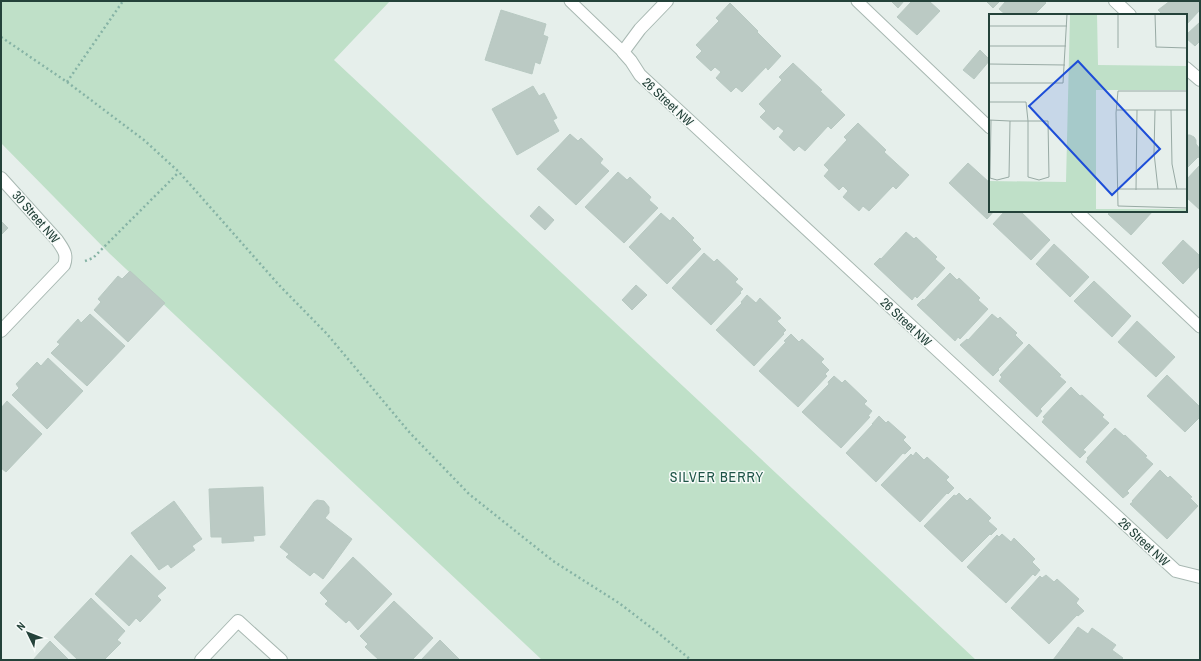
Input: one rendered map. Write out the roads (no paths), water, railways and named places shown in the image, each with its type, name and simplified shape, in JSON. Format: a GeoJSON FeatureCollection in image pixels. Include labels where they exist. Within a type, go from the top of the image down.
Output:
{"type":"FeatureCollection","features":[{"type":"Feature","properties":{"kind":"street"},"geometry":{"type":"LineString","coordinates":[[623,52],[640,29],[667,1]]}},
{"type":"Feature","properties":{"kind":"street"},"geometry":{"type":"LineString","coordinates":[[1115,1],[1129,14]]}},
{"type":"Feature","properties":{"kind":"street","name":"26 Street NW"},"geometry":{"type":"LineString","coordinates":[[623,52],[631,61],[640,76],[1176,571],[1200,577]]}},
{"type":"Feature","properties":{"kind":"street"},"geometry":{"type":"LineString","coordinates":[[1187,69],[1200,80]]}},
{"type":"Feature","properties":{"kind":"street","name":"30 Street NW"},"geometry":{"type":"LineString","coordinates":[[1,178],[58,240],[64,250],[66,259],[64,265],[1,331]]}},
{"type":"Feature","properties":{"kind":"street"},"geometry":{"type":"LineString","coordinates":[[201,660],[238,622],[281,660]]}},
{"type":"Feature","properties":{"kind":"lane"},"geometry":{"type":"LineString","coordinates":[[570,1],[623,52]]}},
{"type":"Feature","properties":{"kind":"lane"},"geometry":{"type":"LineString","coordinates":[[857,1],[989,127]]}},
{"type":"Feature","properties":{"kind":"lane"},"geometry":{"type":"LineString","coordinates":[[1078,212],[1200,327]]}},
{"type":"Feature","properties":{"kind":"district","name":"SILVER BERRY"},"geometry":{"type":"Point","coordinates":[717,477]}}]}
